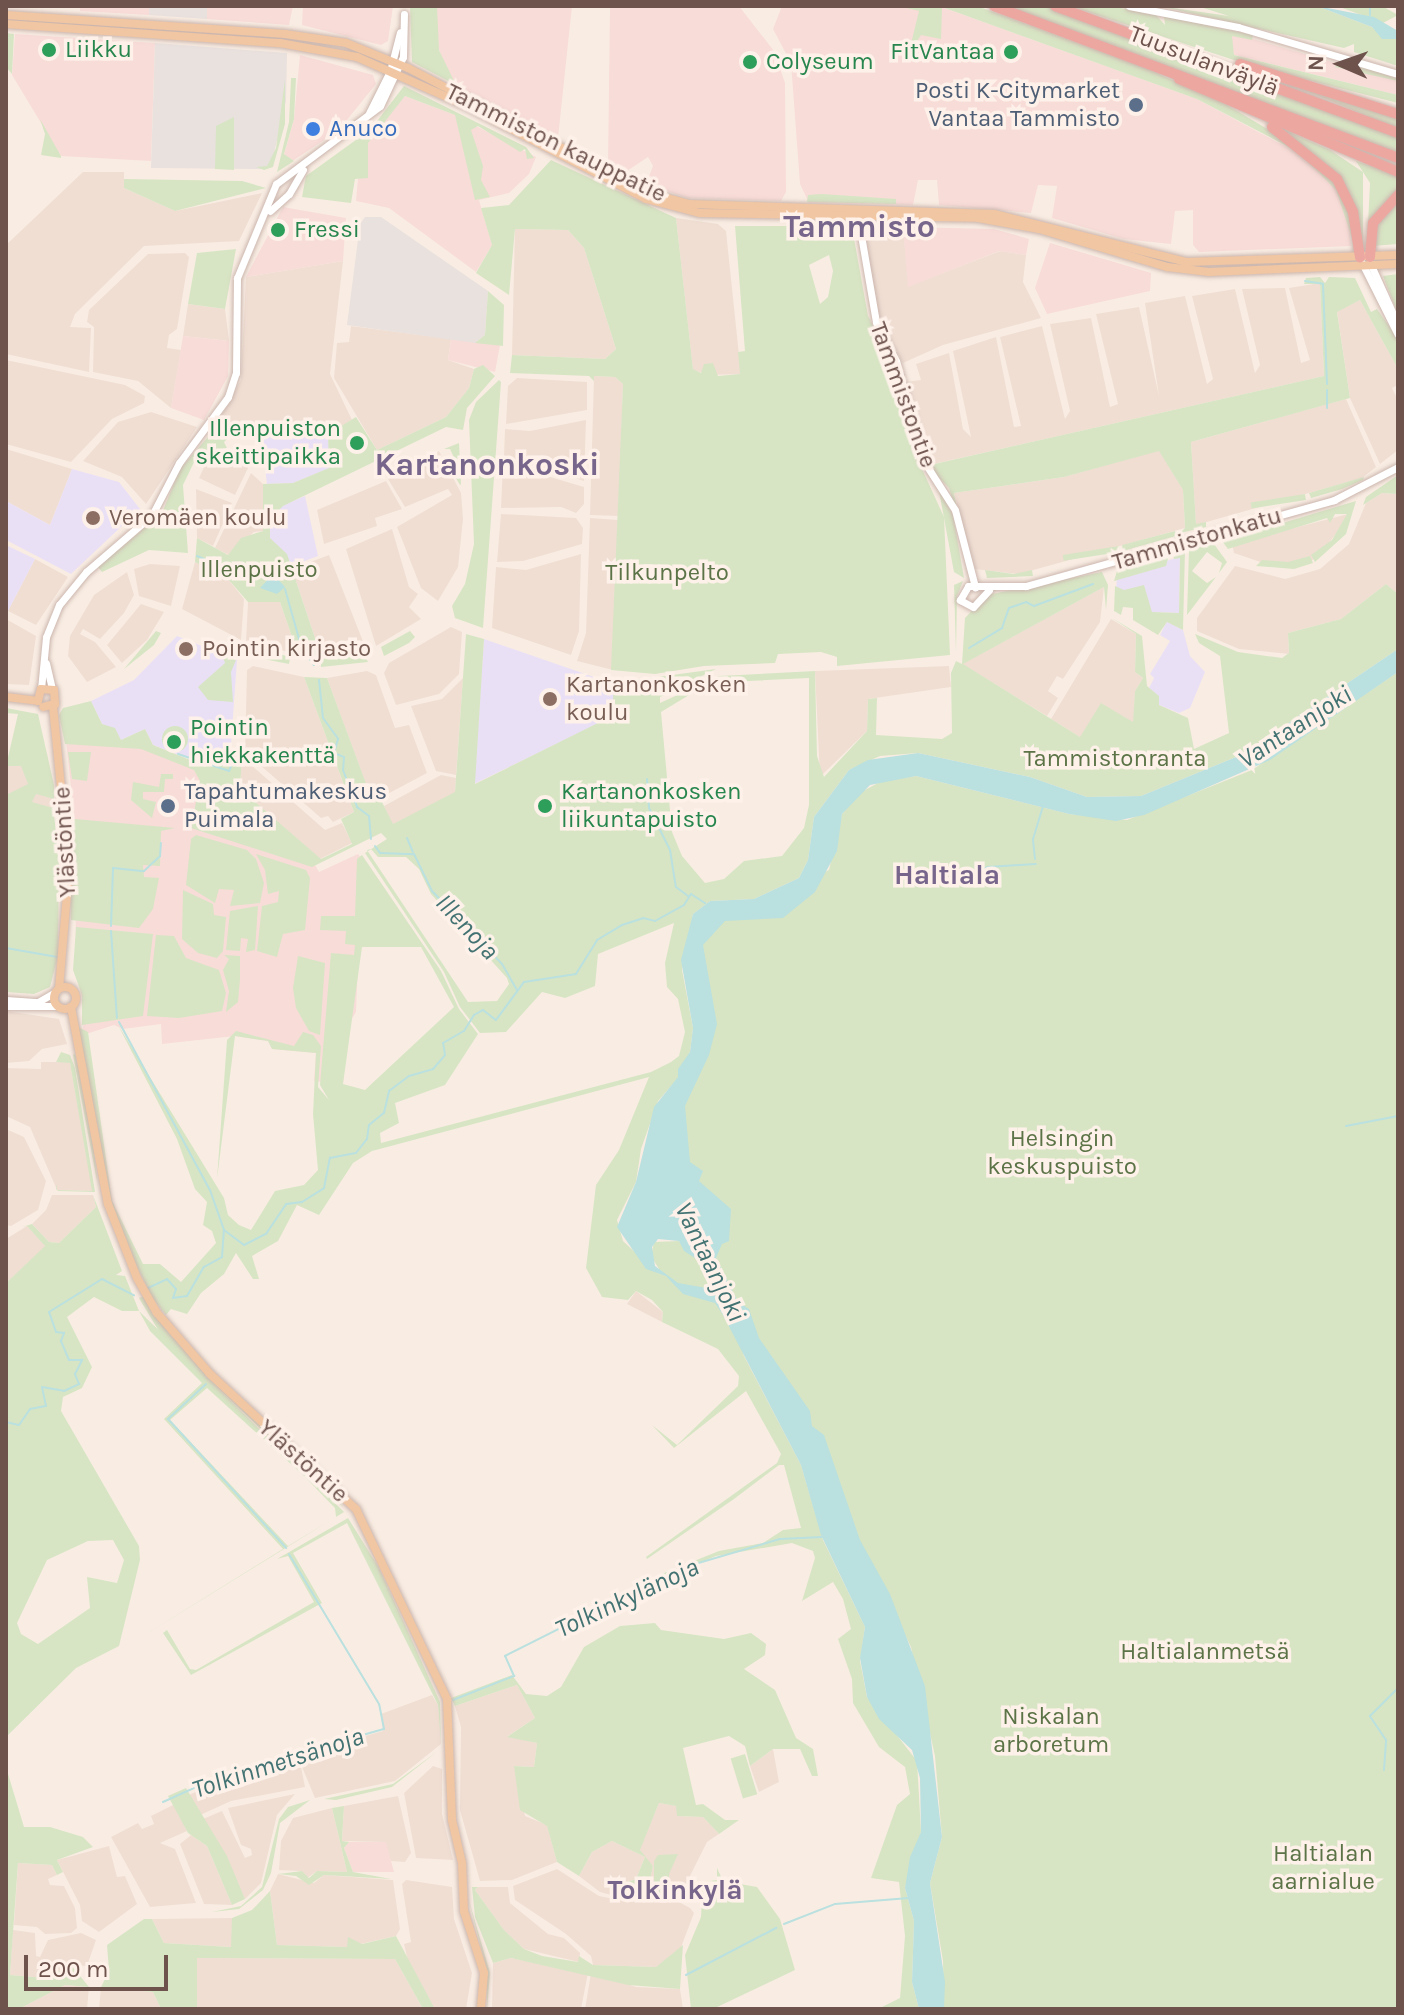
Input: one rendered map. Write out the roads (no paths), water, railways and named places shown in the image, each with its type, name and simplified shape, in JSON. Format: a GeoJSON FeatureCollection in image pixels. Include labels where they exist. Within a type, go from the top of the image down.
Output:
{"type":"FeatureCollection","features":[{"type":"Feature","properties":{"kind":"highway","name":"Tuusulanväylä"},"geometry":{"type":"LineString","coordinates":[[994,6],[1116,49],[1398,158]]}},
{"type":"Feature","properties":{"kind":"highway","name":"Tuusulanväylä"},"geometry":{"type":"LineString","coordinates":[[1055,6],[1398,133]]}},
{"type":"Feature","properties":{"kind":"highway"},"geometry":{"type":"LineString","coordinates":[[1116,49],[1236,105],[1398,172]]}},
{"type":"Feature","properties":{"kind":"highway"},"geometry":{"type":"LineString","coordinates":[[1180,50],[1398,106]]}},
{"type":"Feature","properties":{"kind":"highway"},"geometry":{"type":"LineString","coordinates":[[1325,89],[1398,114]]}},
{"type":"Feature","properties":{"kind":"highway"},"geometry":{"type":"LineString","coordinates":[[1236,105],[1295,142],[1337,179],[1353,212],[1366,261]]}},
{"type":"Feature","properties":{"kind":"highway"},"geometry":{"type":"LineString","coordinates":[[1366,261],[1376,216],[1398,195]]}},
{"type":"Feature","properties":{"kind":"main road","name":"Tammiston kauppatie"},"geometry":{"type":"LineString","coordinates":[[6,15],[307,37],[346,43],[675,209],[730,217],[979,212],[1030,219],[1187,262],[1366,261],[1398,264]]}},
{"type":"Feature","properties":{"kind":"main road","name":"Tammiston kauppatie"},"geometry":{"type":"LineString","coordinates":[[6,24],[306,46],[396,68]]}},
{"type":"Feature","properties":{"kind":"main road","name":"Tammiston kauppatie"},"geometry":{"type":"LineString","coordinates":[[1366,261],[1398,255]]}},
{"type":"Feature","properties":{"kind":"main road"},"geometry":{"type":"LineString","coordinates":[[10,697],[43,699],[58,696],[52,688],[43,699]]}},
{"type":"Feature","properties":{"kind":"main road","name":"Ylästöntie"},"geometry":{"type":"LineString","coordinates":[[43,699],[54,730],[68,862],[65,954],[57,990],[59,1007],[75,1033]]}},
{"type":"Feature","properties":{"kind":"main road","name":"Ylästöntie"},"geometry":{"type":"LineString","coordinates":[[65,954],[72,990],[75,1033],[108,1204],[137,1278],[150,1302],[210,1374],[335,1486],[356,1509],[381,1554],[449,1708],[452,1820],[462,1863],[464,1911],[484,1973],[481,2009]]}},
{"type":"Feature","properties":{"kind":"main road"},"geometry":{"type":"LineString","coordinates":[[57,990],[72,990]]}},
{"type":"Feature","properties":{"kind":"main road"},"geometry":{"type":"LineString","coordinates":[[59,1007],[71,1007]]}},
{"type":"Feature","properties":{"kind":"street"},"geometry":{"type":"LineString","coordinates":[[1129,6],[1238,27],[1398,74]]}},
{"type":"Feature","properties":{"kind":"street"},"geometry":{"type":"LineString","coordinates":[[265,216],[306,164],[380,106],[396,68],[404,10]]}},
{"type":"Feature","properties":{"kind":"street"},"geometry":{"type":"LineString","coordinates":[[43,699],[48,629],[59,605],[86,572],[152,515],[179,463],[228,397],[236,373],[237,278],[278,182],[288,183]]}},
{"type":"Feature","properties":{"kind":"street"},"geometry":{"type":"LineString","coordinates":[[275,191],[283,197]]}},
{"type":"Feature","properties":{"kind":"street","name":"Tammistontie"},"geometry":{"type":"LineString","coordinates":[[857,214],[876,322],[896,361],[923,460],[955,510],[967,573],[975,588]]}},
{"type":"Feature","properties":{"kind":"street"},"geometry":{"type":"LineString","coordinates":[[1366,261],[1398,325]]}},
{"type":"Feature","properties":{"kind":"street"},"geometry":{"type":"LineString","coordinates":[[1366,261],[1398,335]]}},
{"type":"Feature","properties":{"kind":"street","name":"Tammistonkatu"},"geometry":{"type":"LineString","coordinates":[[975,588],[989,590],[1026,586],[1312,507],[1355,492],[1398,467]]}},
{"type":"Feature","properties":{"kind":"street","name":"Tammistontie"},"geometry":{"type":"LineString","coordinates":[[962,589],[967,573]]}},
{"type":"Feature","properties":{"kind":"street"},"geometry":{"type":"LineString","coordinates":[[980,598],[975,588],[962,589],[959,598],[965,606],[975,606],[989,590]]}},
{"type":"Feature","properties":{"kind":"street"},"geometry":{"type":"LineString","coordinates":[[44,658],[52,688]]}},
{"type":"Feature","properties":{"kind":"street"},"geometry":{"type":"LineString","coordinates":[[6,1000],[38,1002],[57,990]]}},
{"type":"Feature","properties":{"kind":"street"},"geometry":{"type":"LineString","coordinates":[[6,1006],[59,1007]]}},
{"type":"Feature","properties":{"kind":"water"},"geometry":{"type":"Polygon","coordinates":[[[1317,6],[1374,17],[1398,31],[1398,39],[1382,39],[1372,27],[1317,6]]]}},
{"type":"Feature","properties":{"kind":"water"},"geometry":{"type":"Polygon","coordinates":[[[273,574],[285,587],[277,594],[260,588],[273,574]]]}},
{"type":"Feature","properties":{"kind":"water","name":"Vantaanjoki"},"geometry":{"type":"Polygon","coordinates":[[[1398,649],[1398,672],[1270,760],[1144,815],[1116,821],[1069,814],[916,776],[870,785],[842,814],[837,851],[815,892],[783,918],[725,921],[703,945],[717,1024],[709,1055],[685,1106],[690,1162],[703,1171],[699,1181],[731,1209],[729,1241],[722,1244],[716,1258],[738,1302],[749,1309],[759,1338],[810,1411],[812,1426],[824,1435],[860,1540],[890,1594],[925,1686],[942,1837],[930,1883],[945,1982],[944,2009],[919,2009],[912,1982],[914,1921],[905,1888],[910,1857],[921,1832],[920,1778],[912,1750],[879,1719],[867,1697],[860,1658],[865,1627],[821,1535],[801,1465],[723,1315],[715,1303],[683,1294],[666,1276],[646,1269],[617,1227],[636,1182],[654,1107],[678,1077],[678,1069],[690,1052],[693,1028],[681,960],[693,914],[710,901],[754,899],[799,878],[808,860],[814,817],[849,770],[868,760],[918,753],[1030,777],[1087,797],[1141,796],[1241,755],[1398,649]],[[658,1239],[652,1247],[655,1266],[678,1283],[718,1290],[706,1265],[684,1251],[679,1241],[658,1239]]]}},
{"type":"Feature","properties":{"kind":"waterway"},"geometry":{"type":"LineString","coordinates":[[1370,6],[1370,15]]}},
{"type":"Feature","properties":{"kind":"waterway"},"geometry":{"type":"LineString","coordinates":[[1305,281],[1323,284],[1327,384]]}},
{"type":"Feature","properties":{"kind":"waterway"},"geometry":{"type":"LineString","coordinates":[[1327,390],[1327,408]]}},
{"type":"Feature","properties":{"kind":"waterway","name":"Illenoja"},"geometry":{"type":"LineString","coordinates":[[197,556],[240,575]]}},
{"type":"Feature","properties":{"kind":"waterway"},"geometry":{"type":"LineString","coordinates":[[969,648],[1002,628],[1009,608],[1026,602],[1034,606],[1093,584]]}},
{"type":"Feature","properties":{"kind":"waterway","name":"Illenoja"},"geometry":{"type":"LineString","coordinates":[[285,589],[301,646],[314,665]]}},
{"type":"Feature","properties":{"kind":"waterway","name":"Illenoja"},"geometry":{"type":"LineString","coordinates":[[319,680],[323,718],[338,739],[334,753],[344,757],[343,770],[357,807],[369,816],[371,839]]}},
{"type":"Feature","properties":{"kind":"waterway"},"geometry":{"type":"LineString","coordinates":[[178,754],[229,771],[232,764]]}},
{"type":"Feature","properties":{"kind":"waterway"},"geometry":{"type":"LineString","coordinates":[[647,779],[649,808],[670,850],[676,887],[688,896]]}},
{"type":"Feature","properties":{"kind":"waterway"},"geometry":{"type":"LineString","coordinates":[[1035,859],[1033,839],[1043,807]]}},
{"type":"Feature","properties":{"kind":"waterway"},"geometry":{"type":"LineString","coordinates":[[407,838],[413,852]]}},
{"type":"Feature","properties":{"kind":"waterway"},"geometry":{"type":"LineString","coordinates":[[111,926],[113,868],[144,871],[160,856],[161,843]]}},
{"type":"Feature","properties":{"kind":"waterway","name":"Illenoja"},"geometry":{"type":"LineString","coordinates":[[375,846],[380,853],[414,854],[432,891],[502,964],[517,990]]}},
{"type":"Feature","properties":{"kind":"waterway"},"geometry":{"type":"LineString","coordinates":[[967,875],[988,867],[1036,864]]}},
{"type":"Feature","properties":{"kind":"waterway"},"geometry":{"type":"LineString","coordinates":[[949,884],[963,877]]}},
{"type":"Feature","properties":{"kind":"waterway"},"geometry":{"type":"LineString","coordinates":[[148,1288],[167,1279],[176,1289],[173,1298],[187,1296],[204,1267],[222,1257],[224,1230],[244,1245],[266,1234],[286,1204],[302,1202],[324,1188],[330,1158],[356,1153],[367,1139],[369,1125],[384,1113],[389,1091],[409,1076],[433,1069],[445,1055],[443,1043],[464,1031],[474,1015],[483,1010],[496,1020],[524,982],[576,974],[597,940],[622,925],[643,918],[655,921],[684,905],[691,894],[705,903]]}},
{"type":"Feature","properties":{"kind":"waterway"},"geometry":{"type":"LineString","coordinates":[[111,931],[117,1018]]}},
{"type":"Feature","properties":{"kind":"waterway"},"geometry":{"type":"LineString","coordinates":[[6,948],[57,957]]}},
{"type":"Feature","properties":{"kind":"waterway"},"geometry":{"type":"LineString","coordinates":[[119,1022],[210,1190],[224,1230]]}},
{"type":"Feature","properties":{"kind":"waterway"},"geometry":{"type":"LineString","coordinates":[[1346,1126],[1398,1116]]}},
{"type":"Feature","properties":{"kind":"waterway"},"geometry":{"type":"LineString","coordinates":[[6,1422],[19,1425],[30,1409],[46,1406],[42,1387],[64,1391],[79,1384],[75,1374],[82,1360],[69,1360],[61,1341],[64,1333],[56,1332],[49,1312],[102,1279],[134,1295]]}},
{"type":"Feature","properties":{"kind":"waterway","name":"Tolkinmetsänoja"},"geometry":{"type":"LineString","coordinates":[[206,1384],[168,1419],[286,1548]]}},
{"type":"Feature","properties":{"kind":"waterway","name":"Tolkinkylänoja"},"geometry":{"type":"LineString","coordinates":[[453,1700],[514,1676],[505,1656],[678,1569],[780,1539],[822,1537]]}},
{"type":"Feature","properties":{"kind":"waterway","name":"Tolkinmetsänoja"},"geometry":{"type":"LineString","coordinates":[[163,1802],[225,1774],[384,1729],[379,1704],[289,1554]]}},
{"type":"Feature","properties":{"kind":"waterway"},"geometry":{"type":"LineString","coordinates":[[1384,1770],[1386,1740],[1370,1716],[1398,1688]]}},
{"type":"Feature","properties":{"kind":"waterway"},"geometry":{"type":"LineString","coordinates":[[784,1924],[835,1904],[909,1898]]}},
{"type":"Feature","properties":{"kind":"waterway"},"geometry":{"type":"LineString","coordinates":[[686,1975],[776,1928]]}},
{"type":"Feature","properties":{"kind":"place","name":"Liikku"},"geometry":{"type":"Point","coordinates":[49,50]}},
{"type":"Feature","properties":{"kind":"place","name":"FitVantaa"},"geometry":{"type":"Point","coordinates":[1011,52]}},
{"type":"Feature","properties":{"kind":"place","name":"Colyseum"},"geometry":{"type":"Point","coordinates":[750,62]}},
{"type":"Feature","properties":{"kind":"place","name":"Posti K-Citymarket Vantaa Tammisto"},"geometry":{"type":"Point","coordinates":[1136,105]}},
{"type":"Feature","properties":{"kind":"place","name":"Anuco"},"geometry":{"type":"Point","coordinates":[313,129]}},
{"type":"Feature","properties":{"kind":"place","name":"Fressi"},"geometry":{"type":"Point","coordinates":[278,230]}},
{"type":"Feature","properties":{"kind":"place","name":"Illenpuiston skeittipaikka"},"geometry":{"type":"Point","coordinates":[357,443]}},
{"type":"Feature","properties":{"kind":"place","name":"Veromäen koulu"},"geometry":{"type":"Point","coordinates":[93,518]}},
{"type":"Feature","properties":{"kind":"place","name":"Pointin kirjasto"},"geometry":{"type":"Point","coordinates":[186,649]}},
{"type":"Feature","properties":{"kind":"place","name":"Kartanonkosken koulu"},"geometry":{"type":"Point","coordinates":[550,699]}},
{"type":"Feature","properties":{"kind":"place","name":"Pointin hiekkakenttä"},"geometry":{"type":"Point","coordinates":[174,742]}},
{"type":"Feature","properties":{"kind":"place","name":"Tapahtumakeskus Puimala"},"geometry":{"type":"Point","coordinates":[168,806]}},
{"type":"Feature","properties":{"kind":"place","name":"Kartanonkosken liikuntapuisto"},"geometry":{"type":"Point","coordinates":[545,806]}},
{"type":"Feature","properties":{"kind":"district","name":"Tammisto"},"geometry":{"type":"Point","coordinates":[859,227]}},
{"type":"Feature","properties":{"kind":"district","name":"Kartanonkoski"},"geometry":{"type":"Point","coordinates":[487,465]}},
{"type":"Feature","properties":{"kind":"district","name":"Haltiala"},"geometry":{"type":"Point","coordinates":[947,875]}},
{"type":"Feature","properties":{"kind":"district","name":"Tolkinkylä"},"geometry":{"type":"Point","coordinates":[675,1890]}},
{"type":"Feature","properties":{"kind":"park label","name":"Illenpuisto"},"geometry":{"type":"Point","coordinates":[259,570]}},
{"type":"Feature","properties":{"kind":"park label","name":"Tilkunpelto"},"geometry":{"type":"Point","coordinates":[667,573]}},
{"type":"Feature","properties":{"kind":"park label","name":"Tammistonranta"},"geometry":{"type":"Point","coordinates":[1115,759]}},
{"type":"Feature","properties":{"kind":"park label","name":"Helsingin keskuspuisto"},"geometry":{"type":"Point","coordinates":[1062,1153]}},
{"type":"Feature","properties":{"kind":"park label","name":"Haltialanmetsä"},"geometry":{"type":"Point","coordinates":[1205,1652]}},
{"type":"Feature","properties":{"kind":"park label","name":"Niskalan arboretum"},"geometry":{"type":"Point","coordinates":[1051,1731]}},
{"type":"Feature","properties":{"kind":"park label","name":"Haltialan aarnialue"},"geometry":{"type":"Point","coordinates":[1323,1868]}}]}
